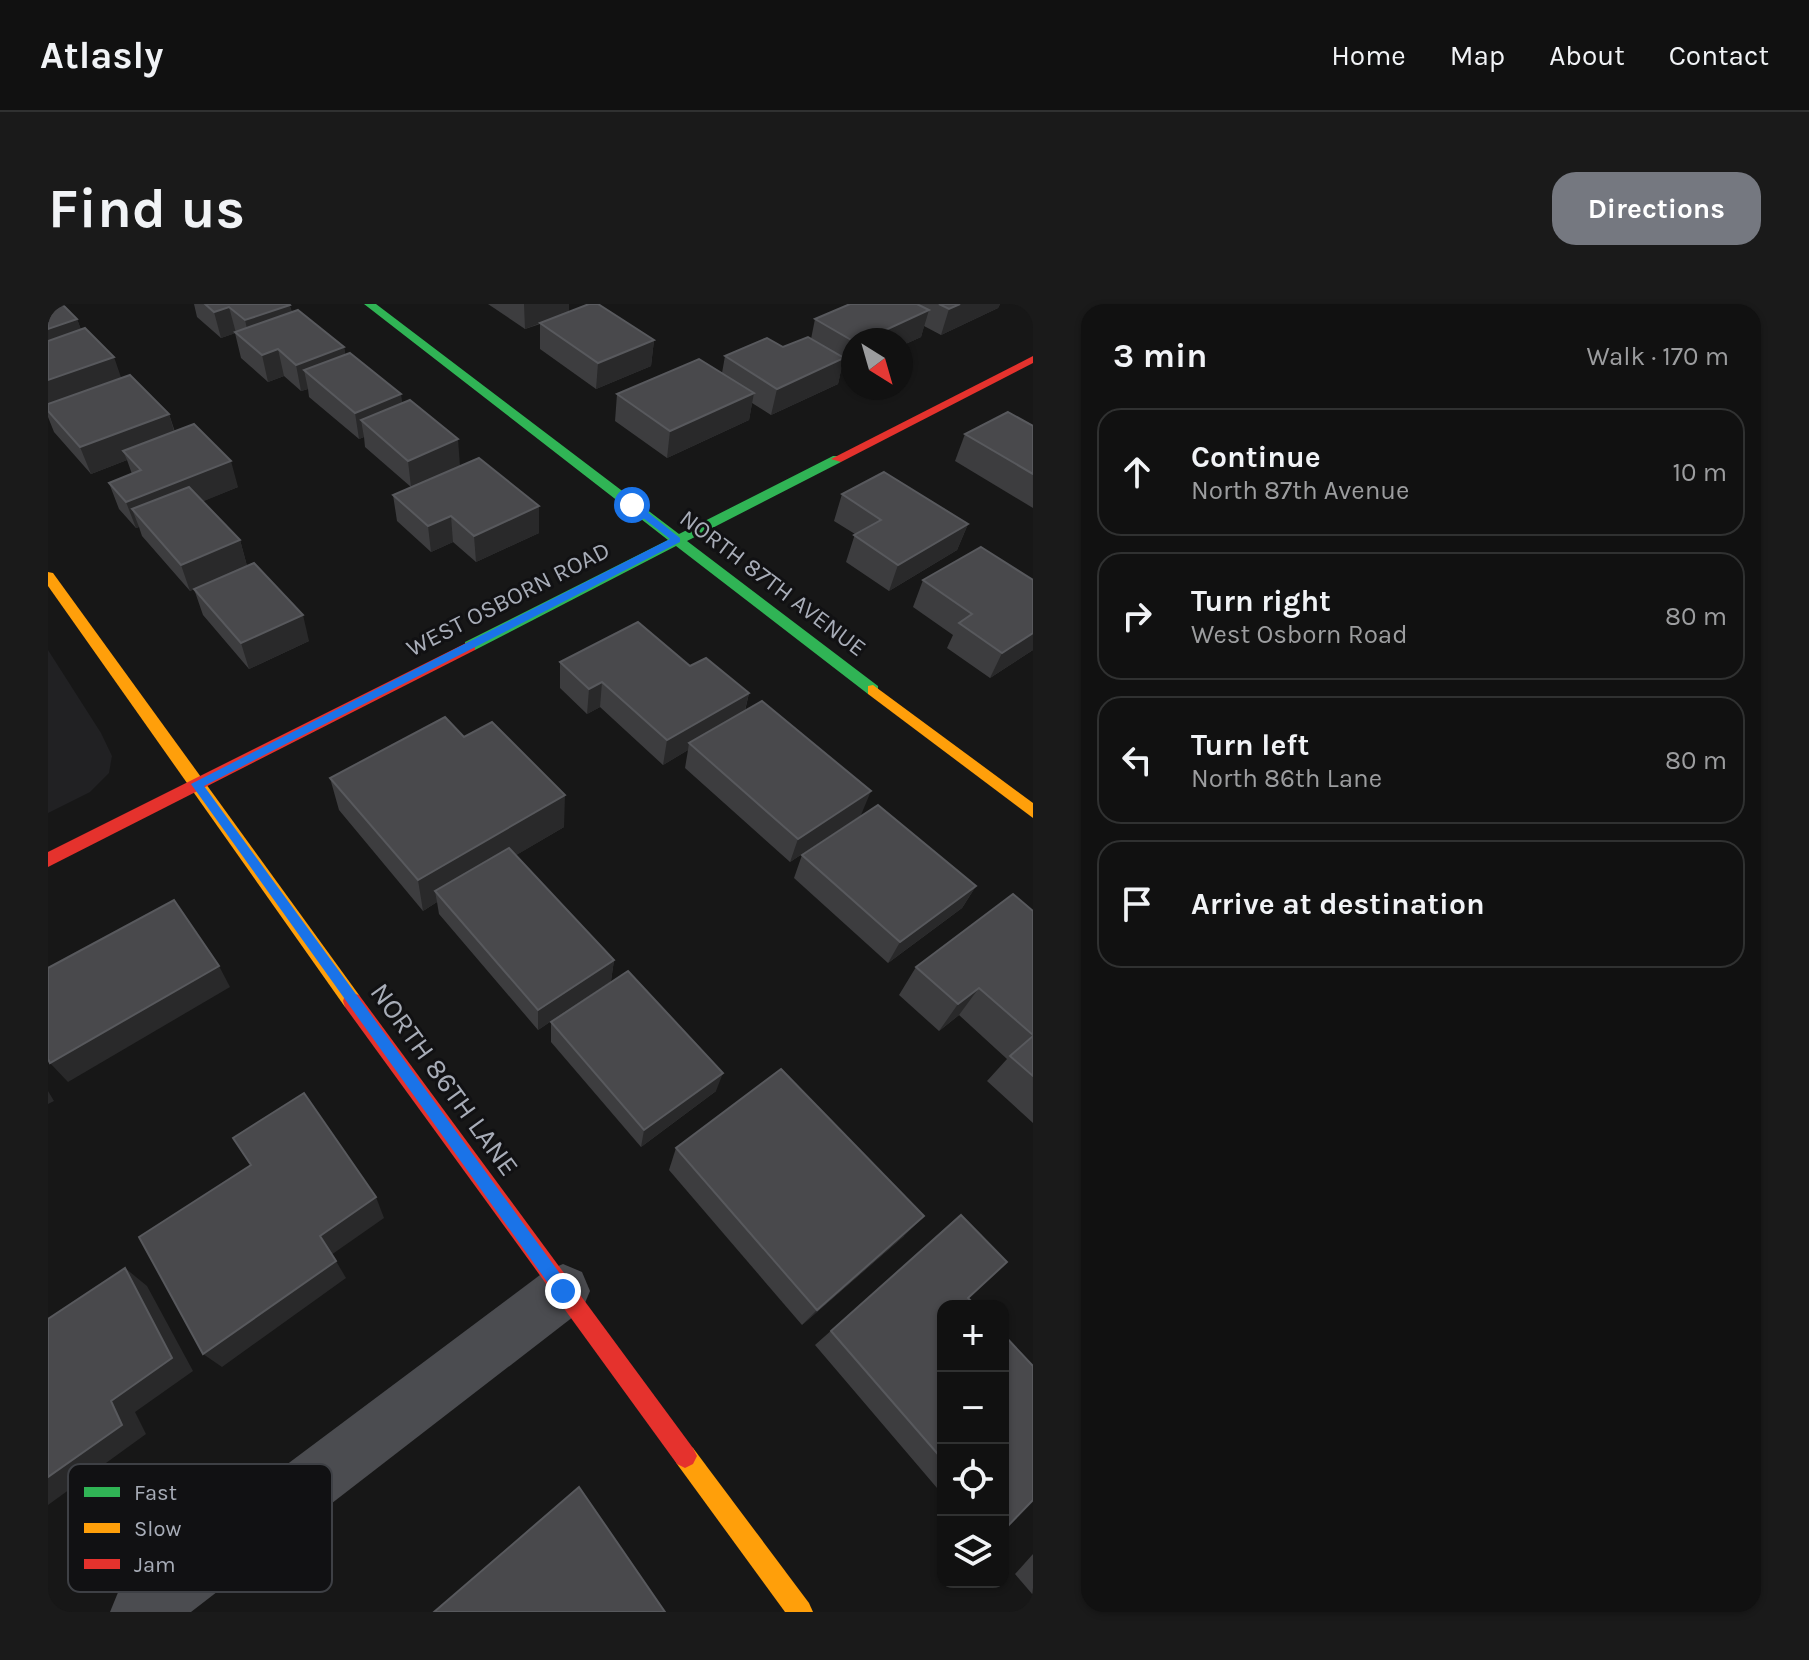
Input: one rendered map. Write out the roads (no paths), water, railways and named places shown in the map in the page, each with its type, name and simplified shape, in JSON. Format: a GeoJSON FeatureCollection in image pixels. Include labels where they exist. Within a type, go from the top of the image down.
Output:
{"type":"FeatureCollection","features":[{"type":"Feature","properties":{"kind":"street","name":"NORTH 87TH AVENUE"},"geometry":{"type":"LineString","coordinates":[[369,304],[1033,812]]}},
{"type":"Feature","properties":{"kind":"street","name":"WEST OSBORN ROAD"},"geometry":{"type":"LineString","coordinates":[[48,860],[677,540],[1029,366]]}},
{"type":"Feature","properties":{"kind":"street","name":"NORTH 86TH LANE"},"geometry":{"type":"LineString","coordinates":[[48,576],[563,1291],[800,1612]]}},
{"type":"Feature","properties":{"kind":"street"},"geometry":{"type":"LineString","coordinates":[[332,1467],[563,1291]]}},
{"type":"Feature","properties":{"kind":"street"},"geometry":{"type":"LineString","coordinates":[[141,1612],[167,1592]]}}]}
